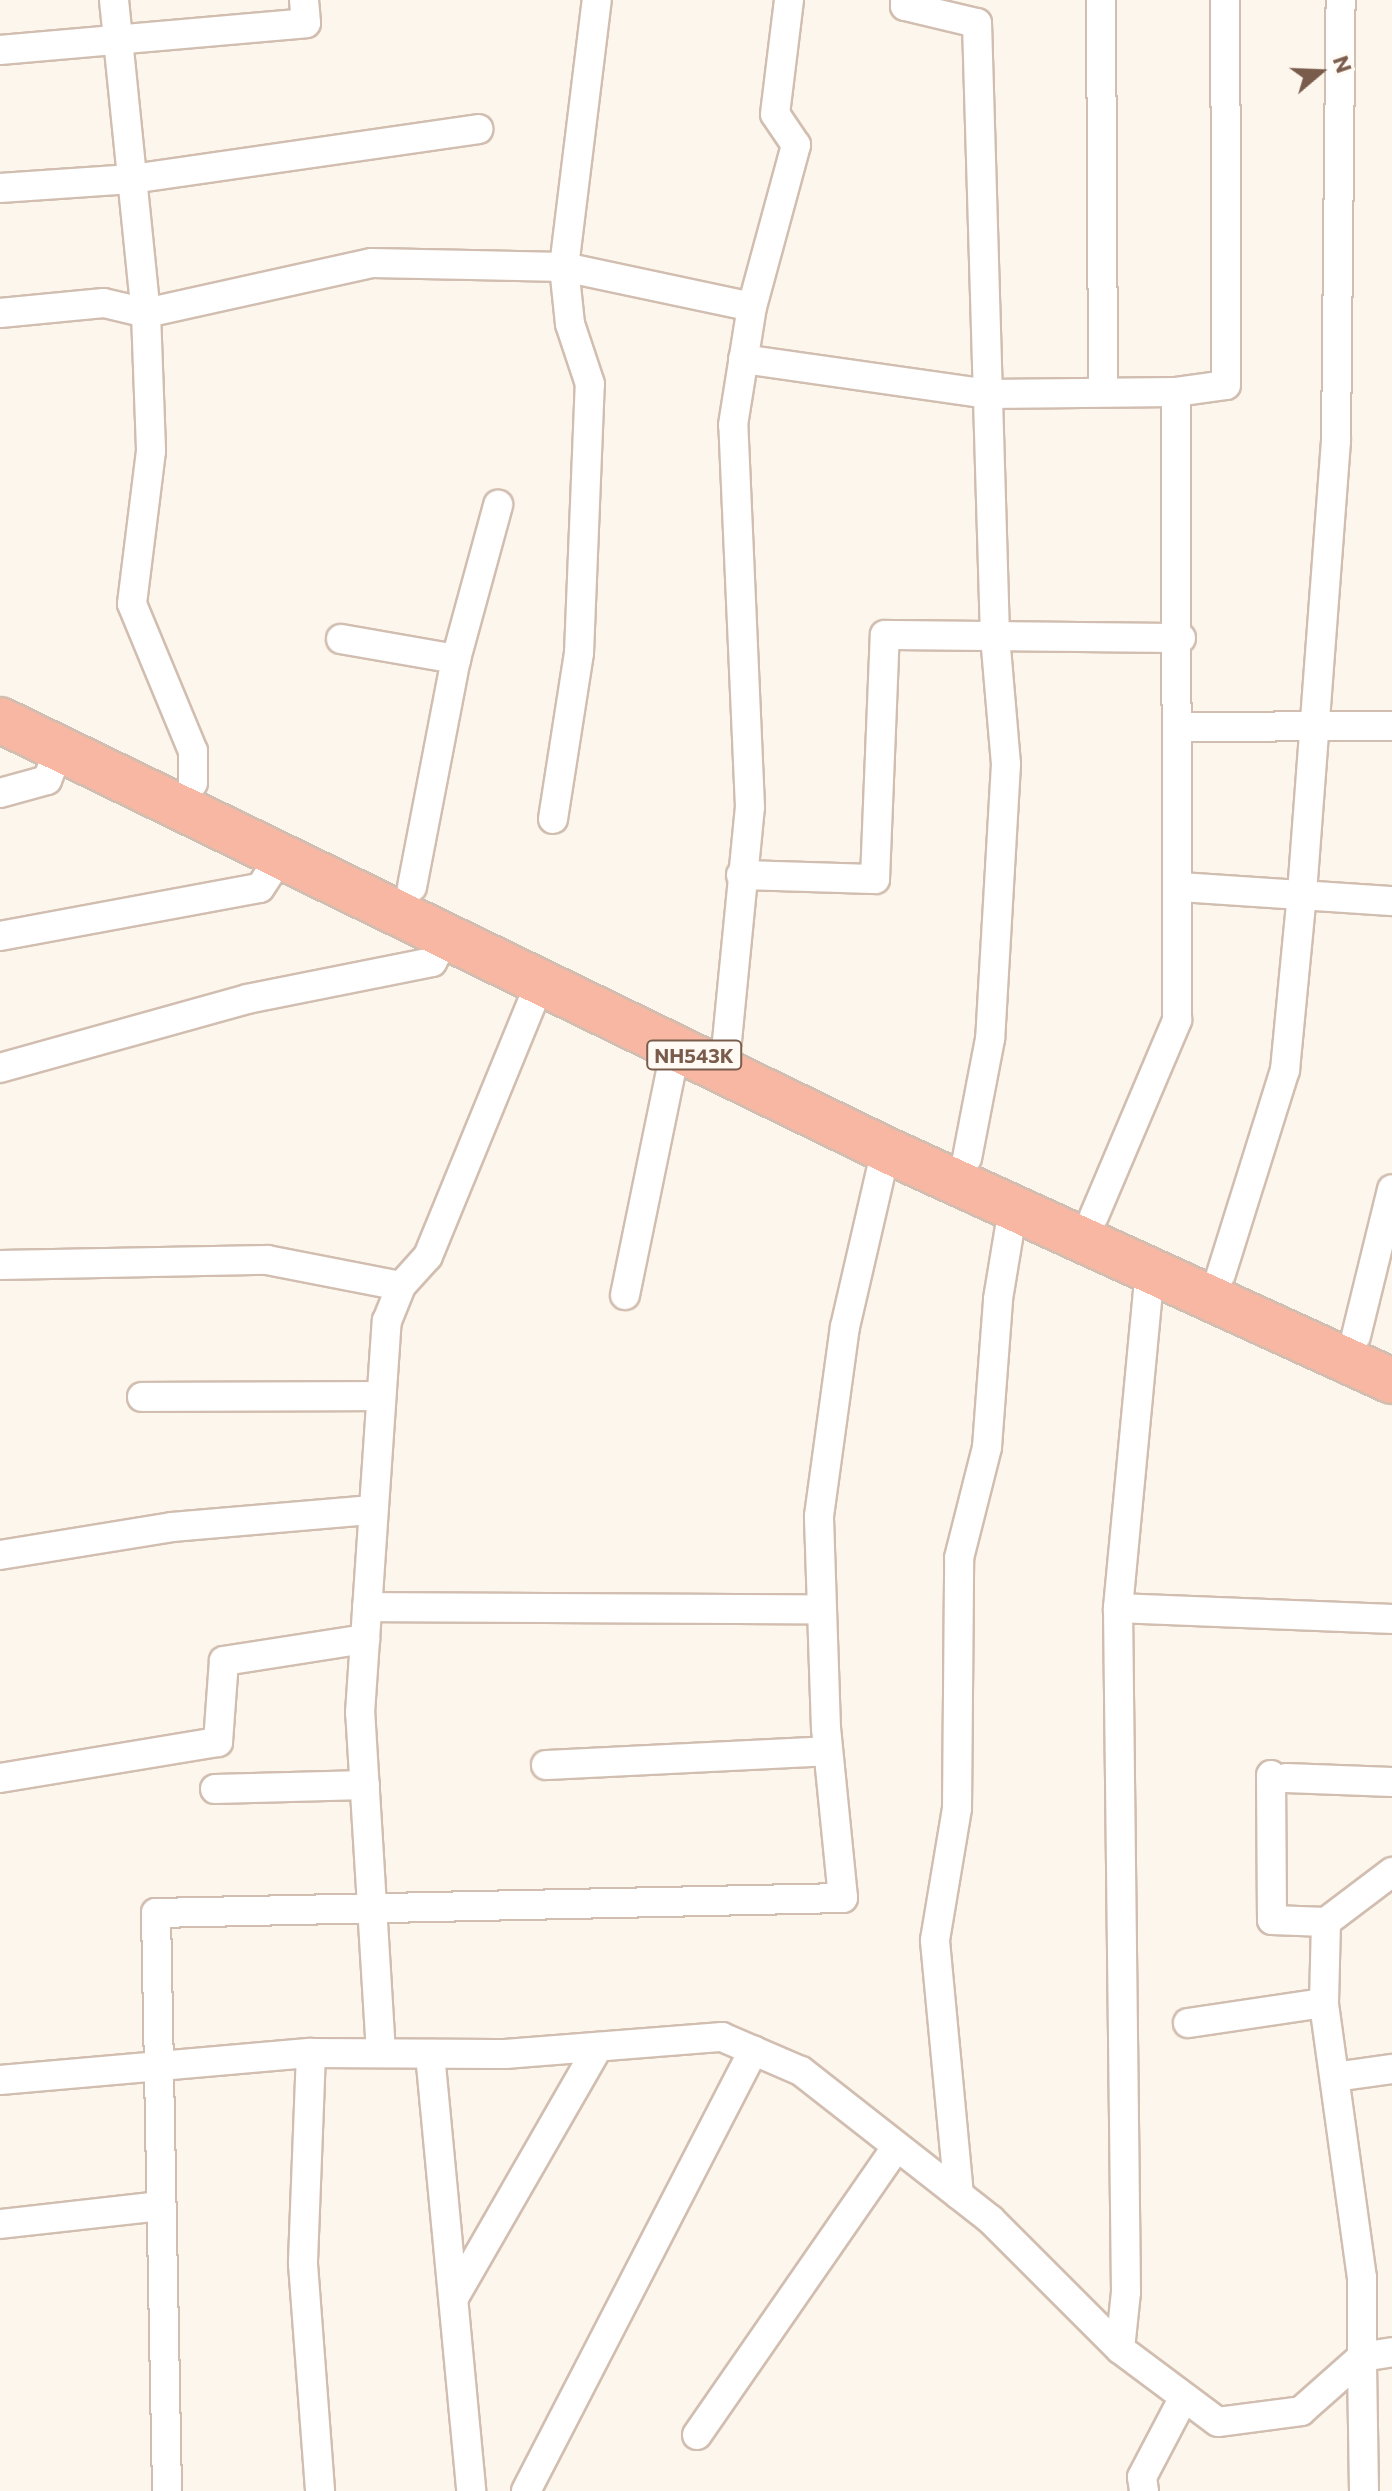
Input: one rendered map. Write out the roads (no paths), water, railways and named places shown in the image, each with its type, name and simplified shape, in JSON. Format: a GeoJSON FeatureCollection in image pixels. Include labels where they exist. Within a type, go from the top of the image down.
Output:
{"type":"FeatureCollection","features":[{"type":"Feature","properties":{"kind":"highway","name":"NH543K"},"geometry":{"type":"LineString","coordinates":[[0,692],[64,736],[287,842],[412,887],[676,1046],[886,1150],[1013,1208],[1088,1228],[1221,1274],[1365,1349],[1392,1381]]}},
{"type":"Feature","properties":{"kind":"highway","name":"NH543K"},"geometry":{"type":"LineString","coordinates":[[0,720],[64,736],[193,783],[447,936],[547,970],[727,1041],[967,1158],[1088,1228],[1150,1270],[1365,1349]]}},
{"type":"Feature","properties":{"kind":"street"},"geometry":{"type":"LineString","coordinates":[[114,0],[146,313],[151,451],[132,604],[193,751],[193,783]]}},
{"type":"Feature","properties":{"kind":"street"},"geometry":{"type":"LineString","coordinates":[[0,50],[306,23],[304,0]]}},
{"type":"Feature","properties":{"kind":"street"},"geometry":{"type":"LineString","coordinates":[[553,819],[579,653],[590,384],[570,324],[564,267],[597,0]]}},
{"type":"Feature","properties":{"kind":"street"},"geometry":{"type":"LineString","coordinates":[[727,1041],[750,807],[733,425],[752,307],[796,145],[775,114],[789,0]]}},
{"type":"Feature","properties":{"kind":"street"},"geometry":{"type":"LineString","coordinates":[[905,0],[905,6],[977,23],[995,636],[1005,780],[990,1039],[967,1158]]}},
{"type":"Feature","properties":{"kind":"street"},"geometry":{"type":"LineString","coordinates":[[1101,0],[1103,392]]}},
{"type":"Feature","properties":{"kind":"street"},"geometry":{"type":"LineString","coordinates":[[743,359],[988,394],[1176,392],[1226,385],[1225,0]]}},
{"type":"Feature","properties":{"kind":"street"},"geometry":{"type":"LineString","coordinates":[[1221,1274],[1285,1070],[1302,893],[1317,726],[1336,441],[1341,0]]}},
{"type":"Feature","properties":{"kind":"street"},"geometry":{"type":"LineString","coordinates":[[0,188],[132,179],[478,129]]}},
{"type":"Feature","properties":{"kind":"street"},"geometry":{"type":"LineString","coordinates":[[0,313],[104,303],[146,313],[372,263],[564,267],[752,307]]}},
{"type":"Feature","properties":{"kind":"street"},"geometry":{"type":"LineString","coordinates":[[1088,1228],[1177,1020],[1181,638],[1176,392]]}},
{"type":"Feature","properties":{"kind":"street"},"geometry":{"type":"LineString","coordinates":[[412,887],[456,659],[498,505]]}},
{"type":"Feature","properties":{"kind":"street"},"geometry":{"type":"LineString","coordinates":[[741,875],[875,879],[885,635],[1181,638]]}},
{"type":"Feature","properties":{"kind":"street"},"geometry":{"type":"LineString","coordinates":[[341,639],[456,659]]}},
{"type":"Feature","properties":{"kind":"street"},"geometry":{"type":"LineString","coordinates":[[1181,727],[1392,726]]}},
{"type":"Feature","properties":{"kind":"street"},"geometry":{"type":"LineString","coordinates":[[0,793],[47,780],[64,736]]}},
{"type":"Feature","properties":{"kind":"street"},"geometry":{"type":"LineString","coordinates":[[0,936],[260,888],[287,842]]}},
{"type":"Feature","properties":{"kind":"street"},"geometry":{"type":"LineString","coordinates":[[1179,887],[1392,901]]}},
{"type":"Feature","properties":{"kind":"street"},"geometry":{"type":"LineString","coordinates":[[0,1068],[247,999],[432,962],[447,936]]}},
{"type":"Feature","properties":{"kind":"street"},"geometry":{"type":"LineString","coordinates":[[381,2053],[360,1713],[387,1321],[401,1286],[428,1256],[547,970]]}},
{"type":"Feature","properties":{"kind":"street"},"geometry":{"type":"LineString","coordinates":[[625,1295],[676,1046]]}},
{"type":"Feature","properties":{"kind":"street"},"geometry":{"type":"LineString","coordinates":[[167,2491],[156,1913],[843,1898],[828,1751],[819,1609],[819,1516],[845,1327],[886,1150]]}},
{"type":"Feature","properties":{"kind":"street"},"geometry":{"type":"LineString","coordinates":[[1365,1349],[1392,1189]]}},
{"type":"Feature","properties":{"kind":"street"},"geometry":{"type":"LineString","coordinates":[[959,2195],[935,1940],[957,1808],[959,1558],[987,1447],[998,1299],[1013,1208]]}},
{"type":"Feature","properties":{"kind":"street"},"geometry":{"type":"LineString","coordinates":[[0,1265],[267,1260],[401,1286]]}},
{"type":"Feature","properties":{"kind":"street"},"geometry":{"type":"LineString","coordinates":[[1120,2349],[1126,2292],[1118,1608],[1150,1270]]}},
{"type":"Feature","properties":{"kind":"street"},"geometry":{"type":"LineString","coordinates":[[142,1397],[381,1396]]}},
{"type":"Feature","properties":{"kind":"street"},"geometry":{"type":"LineString","coordinates":[[0,1555],[172,1527],[372,1510]]}},
{"type":"Feature","properties":{"kind":"street"},"geometry":{"type":"LineString","coordinates":[[367,1607],[819,1609]]}},
{"type":"Feature","properties":{"kind":"street"},"geometry":{"type":"LineString","coordinates":[[1118,1608],[1392,1619]]}},
{"type":"Feature","properties":{"kind":"street"},"geometry":{"type":"LineString","coordinates":[[0,1778],[218,1742],[224,1661],[365,1639]]}},
{"type":"Feature","properties":{"kind":"street"},"geometry":{"type":"LineString","coordinates":[[546,1765],[828,1751]]}},
{"type":"Feature","properties":{"kind":"street"},"geometry":{"type":"LineString","coordinates":[[1392,1782],[1278,1776],[1272,1920],[1326,1922],[1392,1872]]}},
{"type":"Feature","properties":{"kind":"street"},"geometry":{"type":"LineString","coordinates":[[215,1789],[365,1785]]}},
{"type":"Feature","properties":{"kind":"street"},"geometry":{"type":"LineString","coordinates":[[1326,1922],[1324,2003],[1362,2278],[1364,2491]]}},
{"type":"Feature","properties":{"kind":"street"},"geometry":{"type":"LineString","coordinates":[[1188,2023],[1324,2003]]}},
{"type":"Feature","properties":{"kind":"street"},"geometry":{"type":"LineString","coordinates":[[0,2080],[311,2053],[430,2054],[598,2047],[722,2037],[801,2071],[959,2195],[1120,2349],[1218,2422],[1301,2411],[1362,2357],[1392,2352]]}},
{"type":"Feature","properties":{"kind":"street"},"geometry":{"type":"LineString","coordinates":[[455,2296],[598,2047]]}},
{"type":"Feature","properties":{"kind":"street"},"geometry":{"type":"LineString","coordinates":[[526,2491],[754,2050]]}},
{"type":"Feature","properties":{"kind":"street"},"geometry":{"type":"LineString","coordinates":[[311,2053],[303,2264],[320,2491]]}},
{"type":"Feature","properties":{"kind":"street"},"geometry":{"type":"LineString","coordinates":[[430,2054],[471,2491]]}},
{"type":"Feature","properties":{"kind":"street"},"geometry":{"type":"LineString","coordinates":[[1335,2077],[1392,2069]]}},
{"type":"Feature","properties":{"kind":"street"},"geometry":{"type":"LineString","coordinates":[[697,2435],[897,2146]]}},
{"type":"Feature","properties":{"kind":"street"},"geometry":{"type":"LineString","coordinates":[[0,2224],[160,2206]]}},
{"type":"Feature","properties":{"kind":"street"},"geometry":{"type":"LineString","coordinates":[[1144,2491],[1142,2477],[1184,2397]]}}]}
